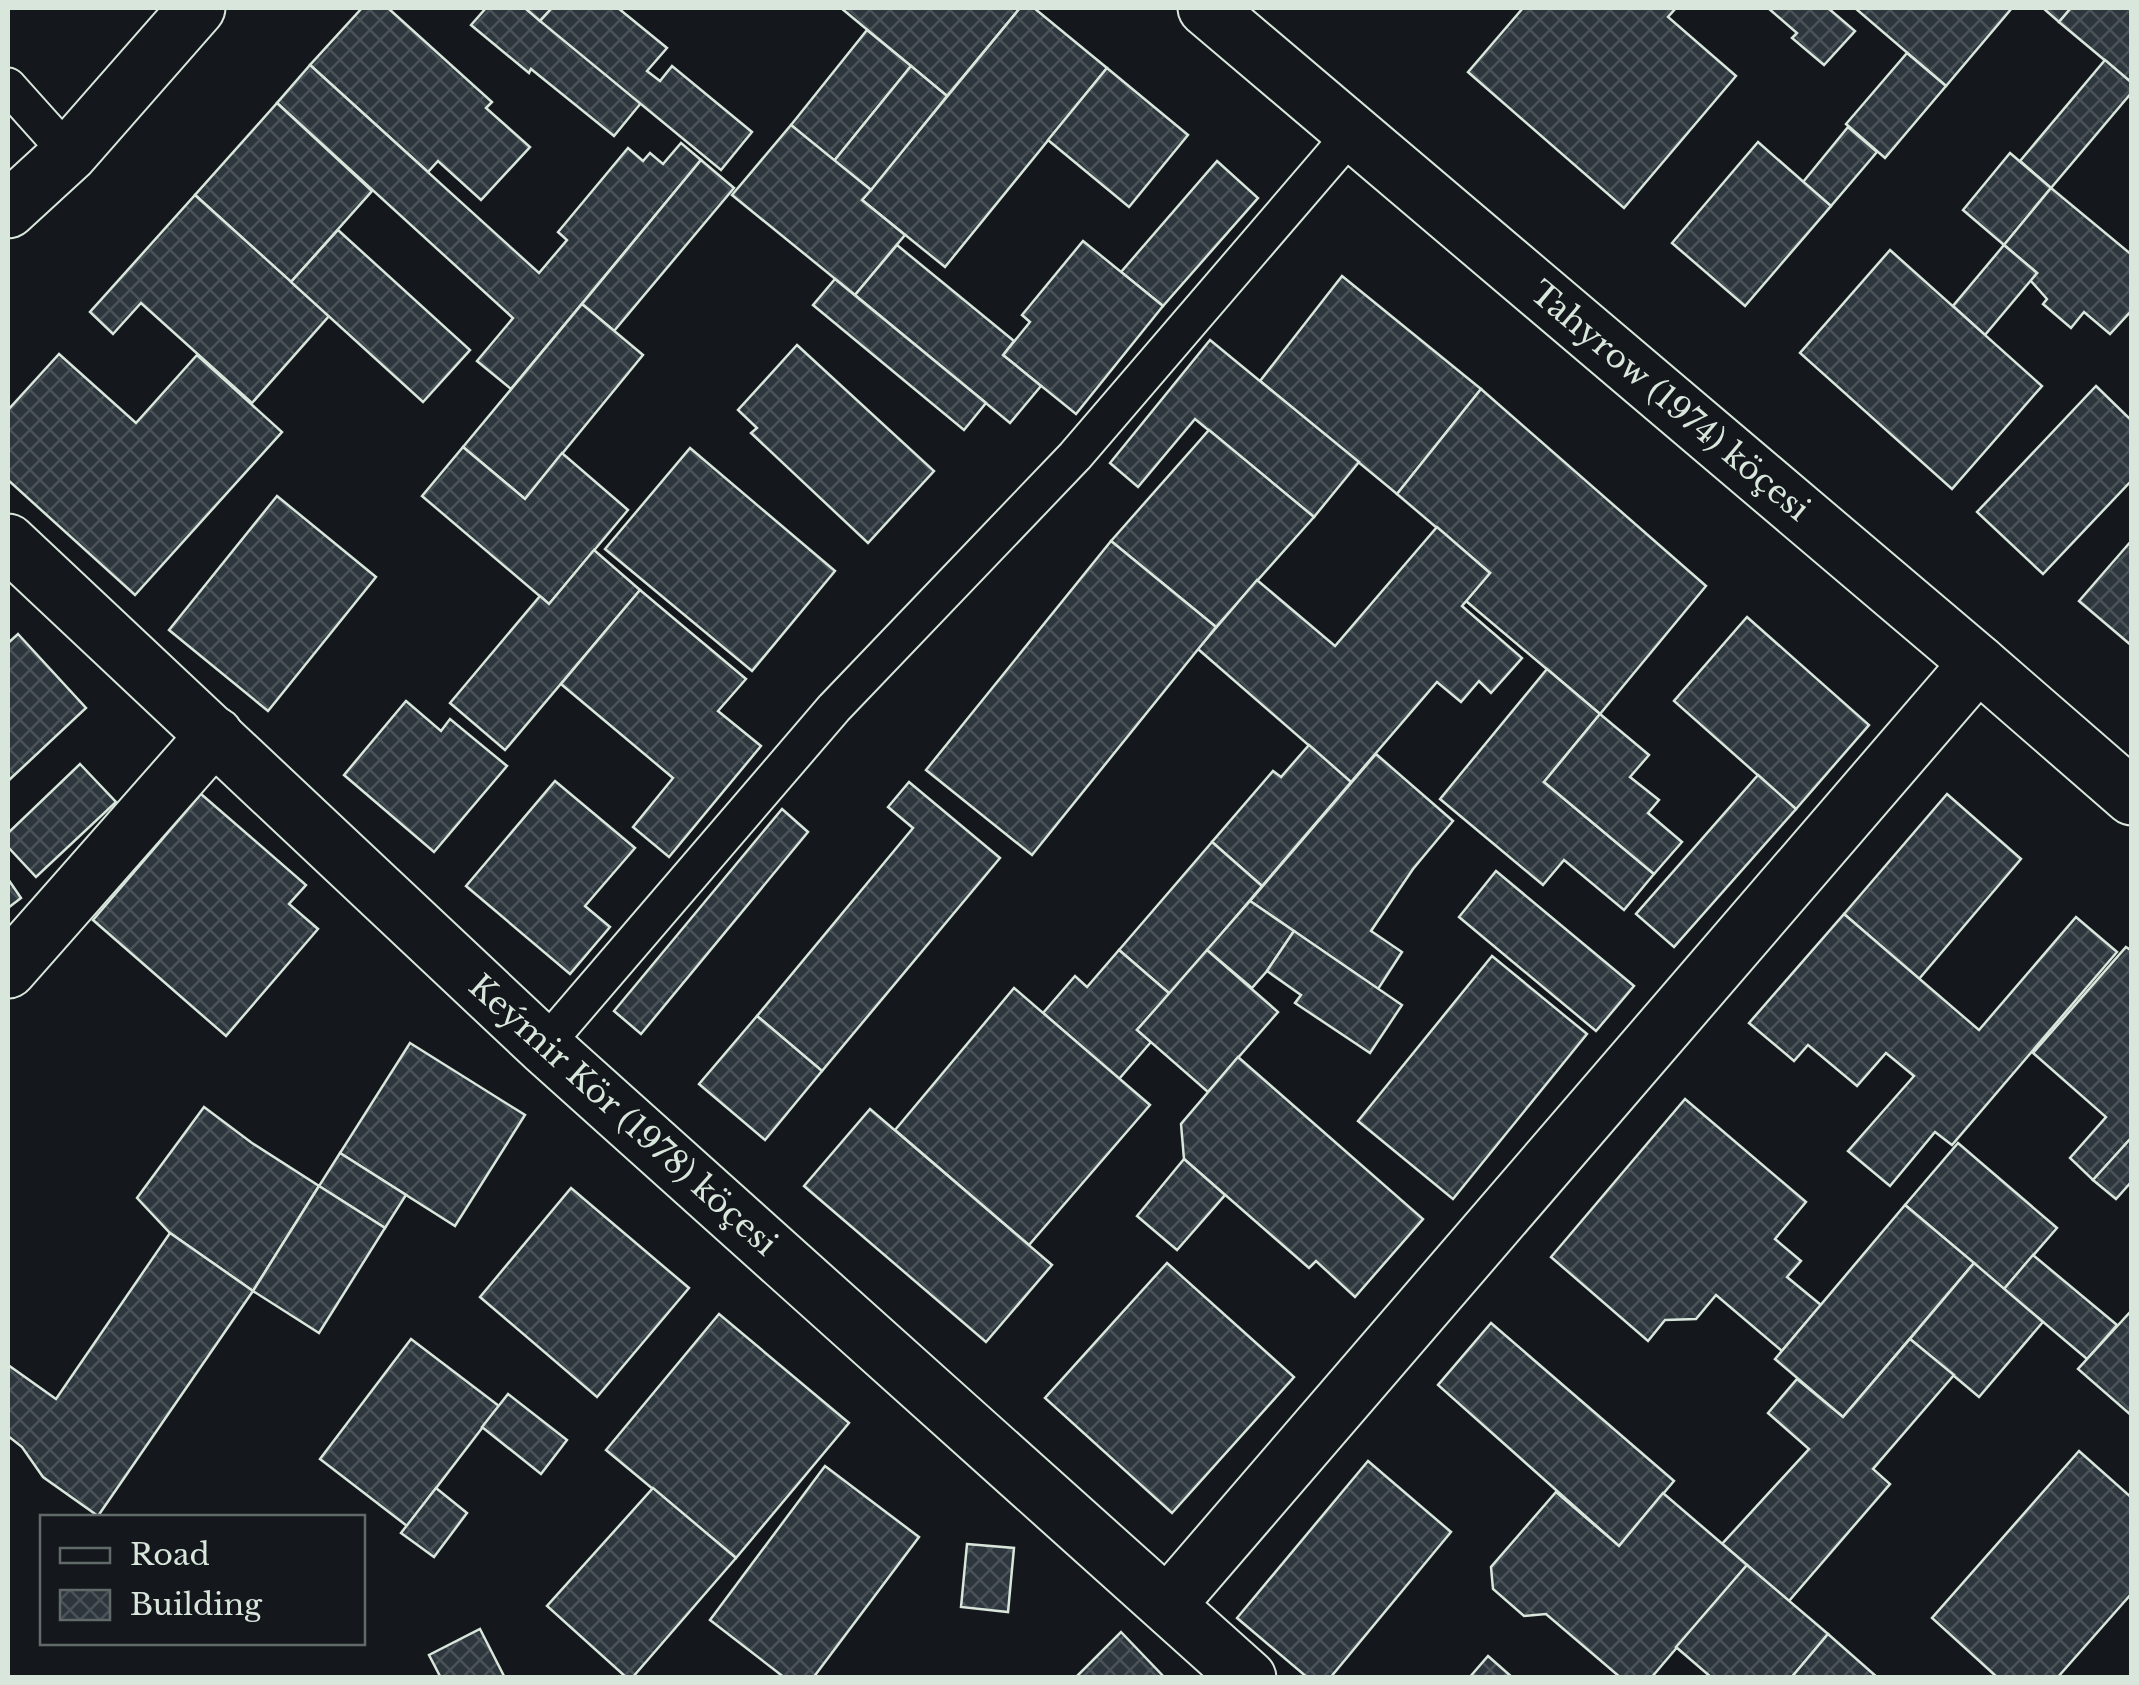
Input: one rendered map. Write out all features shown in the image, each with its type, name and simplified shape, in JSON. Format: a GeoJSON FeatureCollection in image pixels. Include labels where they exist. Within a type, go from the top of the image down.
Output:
{"type":"FeatureCollection","features":[{"type":"Feature","properties":{"kind":"street"},"geometry":{"type":"LineString","coordinates":[[8,210],[69,154],[197,8]]}},
{"type":"Feature","properties":{"kind":"street","name":"Tahyrow (1974) köçesi"},"geometry":{"type":"LineString","coordinates":[[1206,8],[2132,797]]}},
{"type":"Feature","properties":{"kind":"street","name":"Keýmir Kör (1978) köçesi"},"geometry":{"type":"LineString","coordinates":[[8,542],[544,1046],[1248,1678]]}},
{"type":"Feature","properties":{"kind":"street"},"geometry":{"type":"LineString","coordinates":[[1168,1604],[1978,663]]}},
{"type":"Feature","properties":{"kind":"street"},"geometry":{"type":"LineString","coordinates":[[8,970],[215,735]]}},
{"type":"Feature","properties":{"kind":"lane"},"geometry":{"type":"LineString","coordinates":[[8,86],[69,154]]}},
{"type":"Feature","properties":{"kind":"lane"},"geometry":{"type":"LineString","coordinates":[[544,1046],[834,708],[1075,456],[1352,132]]}},
{"type":"Feature","properties":{"kind":"building"},"geometry":{"type":"Polygon","coordinates":[[[362,8],[388,8],[492,102],[486,108],[530,147],[481,200],[438,161],[428,172],[310,65],[362,8]]]}},
{"type":"Feature","properties":{"kind":"building"},"geometry":{"type":"Polygon","coordinates":[[[486,8],[525,8],[641,103],[614,136],[471,25],[486,8]]]}},
{"type":"Feature","properties":{"kind":"building"},"geometry":{"type":"Polygon","coordinates":[[[525,8],[552,8],[540,21],[525,8]]]}},
{"type":"Feature","properties":{"kind":"building"},"geometry":{"type":"Polygon","coordinates":[[[552,8],[618,8],[667,48],[647,71],[660,81],[672,66],[752,132],[721,170],[540,21],[552,8]]]}},
{"type":"Feature","properties":{"kind":"building"},"geometry":{"type":"Polygon","coordinates":[[[841,8],[1020,8],[947,96],[841,8]]]}},
{"type":"Feature","properties":{"kind":"building"},"geometry":{"type":"Polygon","coordinates":[[[1020,8],[1034,8],[1107,68],[945,267],[862,200],[1020,8]]]}},
{"type":"Feature","properties":{"kind":"building"},"geometry":{"type":"Polygon","coordinates":[[[1523,8],[1676,8],[1668,17],[1736,76],[1624,208],[1468,72],[1523,8]]]}},
{"type":"Feature","properties":{"kind":"building"},"geometry":{"type":"Polygon","coordinates":[[[1768,8],[1828,8],[1855,31],[1824,65],[1792,38],[1797,33],[1768,8]]]}},
{"type":"Feature","properties":{"kind":"building"},"geometry":{"type":"Polygon","coordinates":[[[1855,8],[2012,8],[1946,86],[1855,8]]]}},
{"type":"Feature","properties":{"kind":"building"},"geometry":{"type":"Polygon","coordinates":[[[2043,8],[2071,8],[2059,22],[2043,8]]]}},
{"type":"Feature","properties":{"kind":"building"},"geometry":{"type":"Polygon","coordinates":[[[2071,8],[2132,8],[2132,83],[2059,22],[2071,8]]]}},
{"type":"Feature","properties":{"kind":"building"},"geometry":{"type":"Polygon","coordinates":[[[867,30],[911,66],[834,161],[791,125],[867,30]]]}},
{"type":"Feature","properties":{"kind":"building"},"geometry":{"type":"Polygon","coordinates":[[[1907,53],[1946,86],[1885,158],[1846,124],[1907,53]]]}},
{"type":"Feature","properties":{"kind":"building"},"geometry":{"type":"Polygon","coordinates":[[[2105,60],[2132,83],[2132,92],[2051,188],[2020,161],[2105,60]]]}},
{"type":"Feature","properties":{"kind":"building"},"geometry":{"type":"Polygon","coordinates":[[[310,65],[539,273],[567,240],[558,232],[628,148],[643,161],[650,153],[663,164],[681,143],[701,160],[511,389],[477,361],[513,318],[277,103],[310,65]]]}},
{"type":"Feature","properties":{"kind":"building"},"geometry":{"type":"Polygon","coordinates":[[[911,66],[947,96],[871,190],[834,161],[911,66]]]}},
{"type":"Feature","properties":{"kind":"building"},"geometry":{"type":"Polygon","coordinates":[[[1107,68],[1188,135],[1129,207],[1048,140],[1107,68]]]}},
{"type":"Feature","properties":{"kind":"building"},"geometry":{"type":"Polygon","coordinates":[[[277,103],[372,191],[291,282],[195,195],[277,103]]]}},
{"type":"Feature","properties":{"kind":"building"},"geometry":{"type":"Polygon","coordinates":[[[791,125],[871,190],[862,200],[905,235],[855,295],[732,195],[791,125]]]}},
{"type":"Feature","properties":{"kind":"building"},"geometry":{"type":"Polygon","coordinates":[[[1848,127],[1877,152],[1831,206],[1803,182],[1848,127]]]}},
{"type":"Feature","properties":{"kind":"building"},"geometry":{"type":"Polygon","coordinates":[[[1758,142],[1831,206],[1745,306],[1672,243],[1758,142]]]}},
{"type":"Feature","properties":{"kind":"building"},"geometry":{"type":"Polygon","coordinates":[[[2010,153],[2051,188],[2004,245],[1963,210],[2010,153]]]}},
{"type":"Feature","properties":{"kind":"building"},"geometry":{"type":"Polygon","coordinates":[[[701,160],[734,188],[614,331],[582,304],[701,160]]]}},
{"type":"Feature","properties":{"kind":"building"},"geometry":{"type":"Polygon","coordinates":[[[1217,161],[1258,198],[1163,306],[1121,272],[1217,161]]]}},
{"type":"Feature","properties":{"kind":"building"},"geometry":{"type":"Polygon","coordinates":[[[2051,188],[2132,255],[2132,310],[2110,334],[2084,312],[2071,328],[2043,304],[2047,299],[2030,280],[2037,273],[2004,245],[2051,188]]]}},
{"type":"Feature","properties":{"kind":"building"},"geometry":{"type":"Polygon","coordinates":[[[195,195],[329,316],[252,403],[141,303],[113,334],[90,312],[195,195]]]}},
{"type":"Feature","properties":{"kind":"building"},"geometry":{"type":"Polygon","coordinates":[[[338,230],[470,350],[423,402],[291,282],[338,230]]]}},
{"type":"Feature","properties":{"kind":"building"},"geometry":{"type":"Polygon","coordinates":[[[1083,241],[1163,306],[1076,414],[1003,355],[1030,322],[1022,315],[1083,241]]]}},
{"type":"Feature","properties":{"kind":"building"},"geometry":{"type":"Polygon","coordinates":[[[897,245],[1014,341],[1003,355],[1041,386],[1010,423],[855,295],[897,245]]]}},
{"type":"Feature","properties":{"kind":"building"},"geometry":{"type":"Polygon","coordinates":[[[2004,245],[2037,273],[1985,335],[1953,306],[2004,245]]]}},
{"type":"Feature","properties":{"kind":"building"},"geometry":{"type":"Polygon","coordinates":[[[1890,250],[2042,386],[1952,489],[1800,353],[1890,250]]]}},
{"type":"Feature","properties":{"kind":"building"},"geometry":{"type":"Polygon","coordinates":[[[1342,276],[1481,389],[1397,494],[1260,381],[1342,276]]]}},
{"type":"Feature","properties":{"kind":"building"},"geometry":{"type":"Polygon","coordinates":[[[835,279],[986,403],[964,430],[813,305],[835,279]]]}},
{"type":"Feature","properties":{"kind":"building"},"geometry":{"type":"Polygon","coordinates":[[[582,304],[643,355],[525,499],[463,447],[582,304]]]}},
{"type":"Feature","properties":{"kind":"building"},"geometry":{"type":"Polygon","coordinates":[[[1210,340],[1359,462],[1314,517],[1195,419],[1138,487],[1110,463],[1210,340]]]}},
{"type":"Feature","properties":{"kind":"building"},"geometry":{"type":"Polygon","coordinates":[[[797,345],[934,471],[868,543],[751,433],[757,428],[738,410],[797,345]]]}},
{"type":"Feature","properties":{"kind":"building"},"geometry":{"type":"Polygon","coordinates":[[[59,354],[136,423],[197,355],[282,432],[135,595],[8,480],[8,410],[59,354]]]}},
{"type":"Feature","properties":{"kind":"building"},"geometry":{"type":"Polygon","coordinates":[[[2096,386],[2132,421],[2132,480],[2043,574],[1977,512],[2096,386]]]}},
{"type":"Feature","properties":{"kind":"building"},"geometry":{"type":"Polygon","coordinates":[[[1481,389],[1706,586],[1600,714],[1466,601],[1490,573],[1397,494],[1481,389]]]}},
{"type":"Feature","properties":{"kind":"building"},"geometry":{"type":"Polygon","coordinates":[[[1209,430],[1314,517],[1216,627],[1111,541],[1209,430]]]}},
{"type":"Feature","properties":{"kind":"building"},"geometry":{"type":"Polygon","coordinates":[[[463,447],[525,499],[562,453],[628,510],[549,604],[422,496],[463,447]]]}},
{"type":"Feature","properties":{"kind":"building"},"geometry":{"type":"Polygon","coordinates":[[[690,448],[835,571],[752,671],[605,549],[690,448]]]}},
{"type":"Feature","properties":{"kind":"building"},"geometry":{"type":"Polygon","coordinates":[[[277,496],[376,577],[268,711],[169,630],[277,496]]]}},
{"type":"Feature","properties":{"kind":"building"},"geometry":{"type":"Polygon","coordinates":[[[1437,527],[1490,573],[1462,606],[1522,658],[1491,693],[1479,681],[1461,702],[1437,682],[1351,782],[1198,649],[1257,580],[1335,646],[1437,527]]]}},
{"type":"Feature","properties":{"kind":"building"},"geometry":{"type":"Polygon","coordinates":[[[2132,540],[2132,646],[2079,601],[2132,540]]]}},
{"type":"Feature","properties":{"kind":"building"},"geometry":{"type":"Polygon","coordinates":[[[1111,541],[1216,627],[1032,855],[926,770],[1111,541]]]}},
{"type":"Feature","properties":{"kind":"building"},"geometry":{"type":"Polygon","coordinates":[[[594,550],[640,590],[505,750],[450,703],[540,596],[549,604],[594,550]]]}},
{"type":"Feature","properties":{"kind":"building"},"geometry":{"type":"Polygon","coordinates":[[[640,590],[746,679],[718,711],[761,746],[669,857],[633,827],[673,778],[561,684],[640,590]]]}},
{"type":"Feature","properties":{"kind":"building"},"geometry":{"type":"Polygon","coordinates":[[[1747,617],[1869,725],[1796,809],[1674,701],[1747,617]]]}},
{"type":"Feature","properties":{"kind":"building"},"geometry":{"type":"Polygon","coordinates":[[[18,634],[86,708],[8,781],[8,643],[18,634]]]}},
{"type":"Feature","properties":{"kind":"building"},"geometry":{"type":"Polygon","coordinates":[[[1547,669],[1600,714],[1544,782],[1654,874],[1624,910],[1564,860],[1543,885],[1440,799],[1547,669]]]}},
{"type":"Feature","properties":{"kind":"building"},"geometry":{"type":"Polygon","coordinates":[[[406,701],[441,731],[450,719],[507,766],[434,852],[344,775],[406,701]]]}},
{"type":"Feature","properties":{"kind":"building"},"geometry":{"type":"Polygon","coordinates":[[[1600,714],[1649,755],[1630,777],[1659,800],[1648,813],[1682,842],[1654,874],[1544,782],[1600,714]]]}},
{"type":"Feature","properties":{"kind":"building"},"geometry":{"type":"Polygon","coordinates":[[[1309,745],[1351,782],[1262,886],[1212,842],[1273,771],[1281,777],[1309,745]]]}},
{"type":"Feature","properties":{"kind":"building"},"geometry":{"type":"Polygon","coordinates":[[[1376,754],[1453,821],[1413,869],[1371,931],[1402,952],[1378,989],[1250,901],[1376,754]]]}},
{"type":"Feature","properties":{"kind":"building"},"geometry":{"type":"Polygon","coordinates":[[[80,764],[116,802],[36,877],[8,847],[8,833],[80,764]]]}},
{"type":"Feature","properties":{"kind":"building"},"geometry":{"type":"Polygon","coordinates":[[[1758,775],[1796,809],[1674,947],[1636,914],[1758,775]]]}},
{"type":"Feature","properties":{"kind":"building"},"geometry":{"type":"Polygon","coordinates":[[[555,781],[635,848],[585,906],[610,927],[570,974],[466,886],[555,781]]]}},
{"type":"Feature","properties":{"kind":"building"},"geometry":{"type":"Polygon","coordinates":[[[909,782],[1000,858],[822,1071],[757,1016],[913,828],[888,807],[909,782]]]}},
{"type":"Feature","properties":{"kind":"building"},"geometry":{"type":"Polygon","coordinates":[[[201,794],[306,885],[289,904],[318,929],[226,1036],[93,920],[201,794]]]}},
{"type":"Feature","properties":{"kind":"building"},"geometry":{"type":"Polygon","coordinates":[[[1947,794],[2021,859],[1919,979],[1844,914],[1947,794]]]}},
{"type":"Feature","properties":{"kind":"building"},"geometry":{"type":"Polygon","coordinates":[[[782,809],[808,832],[641,1034],[614,1011],[782,809]]]}},
{"type":"Feature","properties":{"kind":"building"},"geometry":{"type":"Polygon","coordinates":[[[1212,842],[1262,886],[1170,994],[1119,950],[1212,842]]]}},
{"type":"Feature","properties":{"kind":"building"},"geometry":{"type":"Polygon","coordinates":[[[1496,871],[1634,986],[1596,1031],[1459,917],[1496,871]]]}},
{"type":"Feature","properties":{"kind":"building"},"geometry":{"type":"Polygon","coordinates":[[[8,879],[21,898],[8,908],[8,879]]]}},
{"type":"Feature","properties":{"kind":"building"},"geometry":{"type":"Polygon","coordinates":[[[1250,901],[1294,931],[1252,988],[1207,950],[1250,901]]]}},
{"type":"Feature","properties":{"kind":"building"},"geometry":{"type":"Polygon","coordinates":[[[1844,914],[1979,1030],[2076,917],[2117,952],[1952,1145],[1935,1132],[1890,1186],[1848,1151],[1914,1076],[1886,1053],[1857,1086],[1808,1045],[1794,1061],[1749,1023],[1844,914]]]}},
{"type":"Feature","properties":{"kind":"building"},"geometry":{"type":"Polygon","coordinates":[[[1294,931],[1402,1005],[1370,1053],[1295,1003],[1301,995],[1267,971],[1294,931]]]}},
{"type":"Feature","properties":{"kind":"building"},"geometry":{"type":"Polygon","coordinates":[[[2126,947],[2132,951],[2132,1137],[2093,1180],[2070,1158],[2106,1117],[2033,1053],[2126,947]]]}},
{"type":"Feature","properties":{"kind":"building"},"geometry":{"type":"Polygon","coordinates":[[[1119,950],[1170,994],[1137,1030],[1151,1042],[1119,1079],[1043,1013],[1075,976],[1087,987],[1119,950]]]}},
{"type":"Feature","properties":{"kind":"building"},"geometry":{"type":"Polygon","coordinates":[[[1207,950],[1278,1012],[1208,1092],[1137,1030],[1207,950]]]}},
{"type":"Feature","properties":{"kind":"building"},"geometry":{"type":"Polygon","coordinates":[[[1492,956],[1587,1034],[1453,1199],[1358,1121],[1492,956]]]}},
{"type":"Feature","properties":{"kind":"building"},"geometry":{"type":"Polygon","coordinates":[[[1014,988],[1150,1105],[1029,1245],[895,1130],[1014,988]]]}},
{"type":"Feature","properties":{"kind":"building"},"geometry":{"type":"Polygon","coordinates":[[[757,1016],[822,1071],[765,1140],[699,1084],[757,1016]]]}},
{"type":"Feature","properties":{"kind":"building"},"geometry":{"type":"Polygon","coordinates":[[[410,1043],[525,1115],[455,1226],[340,1153],[410,1043]]]}},
{"type":"Feature","properties":{"kind":"building"},"geometry":{"type":"Polygon","coordinates":[[[1238,1057],[1423,1219],[1355,1297],[1316,1261],[1309,1268],[1184,1159],[1181,1124],[1238,1057]]]}},
{"type":"Feature","properties":{"kind":"building"},"geometry":{"type":"Polygon","coordinates":[[[1685,1099],[1806,1202],[1775,1239],[1801,1261],[1787,1277],[1821,1305],[1782,1351],[1716,1295],[1696,1319],[1665,1320],[1648,1341],[1551,1257],[1685,1099]]]}},
{"type":"Feature","properties":{"kind":"building"},"geometry":{"type":"Polygon","coordinates":[[[204,1107],[319,1186],[253,1291],[170,1233],[137,1198],[204,1107]]]}},
{"type":"Feature","properties":{"kind":"building"},"geometry":{"type":"Polygon","coordinates":[[[870,1109],[1052,1265],[986,1342],[804,1186],[870,1109]]]}},
{"type":"Feature","properties":{"kind":"building"},"geometry":{"type":"Polygon","coordinates":[[[2132,1137],[2132,1181],[2116,1199],[2093,1180],[2132,1137]]]}},
{"type":"Feature","properties":{"kind":"building"},"geometry":{"type":"Polygon","coordinates":[[[1958,1143],[2057,1228],[2004,1289],[1905,1205],[1958,1143]]]}},
{"type":"Feature","properties":{"kind":"building"},"geometry":{"type":"Polygon","coordinates":[[[340,1153],[406,1195],[385,1228],[319,1186],[340,1153]]]}},
{"type":"Feature","properties":{"kind":"building"},"geometry":{"type":"Polygon","coordinates":[[[1184,1159],[1225,1195],[1177,1250],[1137,1216],[1184,1159]]]}},
{"type":"Feature","properties":{"kind":"building"},"geometry":{"type":"Polygon","coordinates":[[[319,1186],[385,1228],[319,1333],[253,1291],[319,1186]]]}},
{"type":"Feature","properties":{"kind":"building"},"geometry":{"type":"Polygon","coordinates":[[[571,1188],[689,1288],[597,1397],[480,1297],[571,1188]]]}},
{"type":"Feature","properties":{"kind":"building"},"geometry":{"type":"Polygon","coordinates":[[[1905,1205],[1974,1263],[1843,1417],[1775,1359],[1905,1205]]]}},
{"type":"Feature","properties":{"kind":"building"},"geometry":{"type":"Polygon","coordinates":[[[170,1233],[253,1291],[99,1515],[43,1477],[22,1447],[8,1436],[8,1365],[56,1399],[170,1233]]]}},
{"type":"Feature","properties":{"kind":"building"},"geometry":{"type":"Polygon","coordinates":[[[2033,1255],[2117,1325],[2087,1359],[2004,1289],[2033,1255]]]}},
{"type":"Feature","properties":{"kind":"building"},"geometry":{"type":"Polygon","coordinates":[[[1167,1263],[1294,1377],[1172,1513],[1045,1398],[1167,1263]]]}},
{"type":"Feature","properties":{"kind":"building"},"geometry":{"type":"Polygon","coordinates":[[[1974,1263],[2043,1322],[1979,1397],[1910,1339],[1974,1263]]]}},
{"type":"Feature","properties":{"kind":"building"},"geometry":{"type":"Polygon","coordinates":[[[2132,1310],[2132,1416],[2078,1369],[2132,1310]]]}},
{"type":"Feature","properties":{"kind":"building"},"geometry":{"type":"Polygon","coordinates":[[[719,1314],[849,1423],[736,1558],[606,1450],[719,1314]]]}},
{"type":"Feature","properties":{"kind":"building"},"geometry":{"type":"Polygon","coordinates":[[[1491,1323],[1674,1481],[1619,1546],[1438,1385],[1491,1323]]]}},
{"type":"Feature","properties":{"kind":"building"},"geometry":{"type":"Polygon","coordinates":[[[411,1339],[499,1406],[407,1526],[320,1459],[411,1339]]]}},
{"type":"Feature","properties":{"kind":"building"},"geometry":{"type":"Polygon","coordinates":[[[1910,1339],[1954,1375],[1873,1469],[1890,1484],[1789,1601],[1722,1544],[1809,1449],[1768,1413],[1797,1379],[1843,1417],[1910,1339]]]}},
{"type":"Feature","properties":{"kind":"building"},"geometry":{"type":"Polygon","coordinates":[[[508,1394],[567,1440],[541,1474],[482,1427],[508,1394]]]}},
{"type":"Feature","properties":{"kind":"building"},"geometry":{"type":"Polygon","coordinates":[[[2079,1451],[2132,1498],[2132,1593],[2057,1678],[1998,1678],[1932,1618],[2079,1451]]]}},
{"type":"Feature","properties":{"kind":"building"},"geometry":{"type":"Polygon","coordinates":[[[1368,1461],[1451,1532],[1330,1678],[1308,1678],[1237,1618],[1368,1461]]]}},
{"type":"Feature","properties":{"kind":"building"},"geometry":{"type":"Polygon","coordinates":[[[825,1466],[919,1537],[813,1678],[785,1678],[710,1620],[825,1466]]]}},
{"type":"Feature","properties":{"kind":"building"},"geometry":{"type":"Polygon","coordinates":[[[436,1488],[467,1513],[434,1557],[401,1533],[436,1488]]]}},
{"type":"Feature","properties":{"kind":"building"},"geometry":{"type":"Polygon","coordinates":[[[653,1488],[736,1558],[632,1678],[627,1678],[547,1606],[653,1488]]]}},
{"type":"Feature","properties":{"kind":"building"},"geometry":{"type":"Polygon","coordinates":[[[1556,1492],[1619,1546],[1663,1493],[1747,1565],[1651,1678],[1621,1678],[1546,1614],[1524,1616],[1493,1589],[1491,1567],[1556,1492]]]}},
{"type":"Feature","properties":{"kind":"building"},"geometry":{"type":"Polygon","coordinates":[[[967,1544],[1014,1548],[1008,1612],[961,1607],[967,1544]]]}},
{"type":"Feature","properties":{"kind":"building"},"geometry":{"type":"Polygon","coordinates":[[[1747,1565],[1828,1634],[1791,1678],[1712,1678],[1676,1647],[1747,1565]]]}},
{"type":"Feature","properties":{"kind":"building"},"geometry":{"type":"Polygon","coordinates":[[[480,1629],[505,1678],[441,1678],[429,1655],[480,1629]]]}},
{"type":"Feature","properties":{"kind":"building"},"geometry":{"type":"Polygon","coordinates":[[[1121,1632],[1165,1678],[1075,1678],[1121,1632]]]}},
{"type":"Feature","properties":{"kind":"building"},"geometry":{"type":"Polygon","coordinates":[[[1828,1634],[1878,1678],[1791,1678],[1828,1634]]]}},
{"type":"Feature","properties":{"kind":"building"},"geometry":{"type":"Polygon","coordinates":[[[1488,1656],[1513,1678],[1469,1678],[1488,1656]]]}}]}
